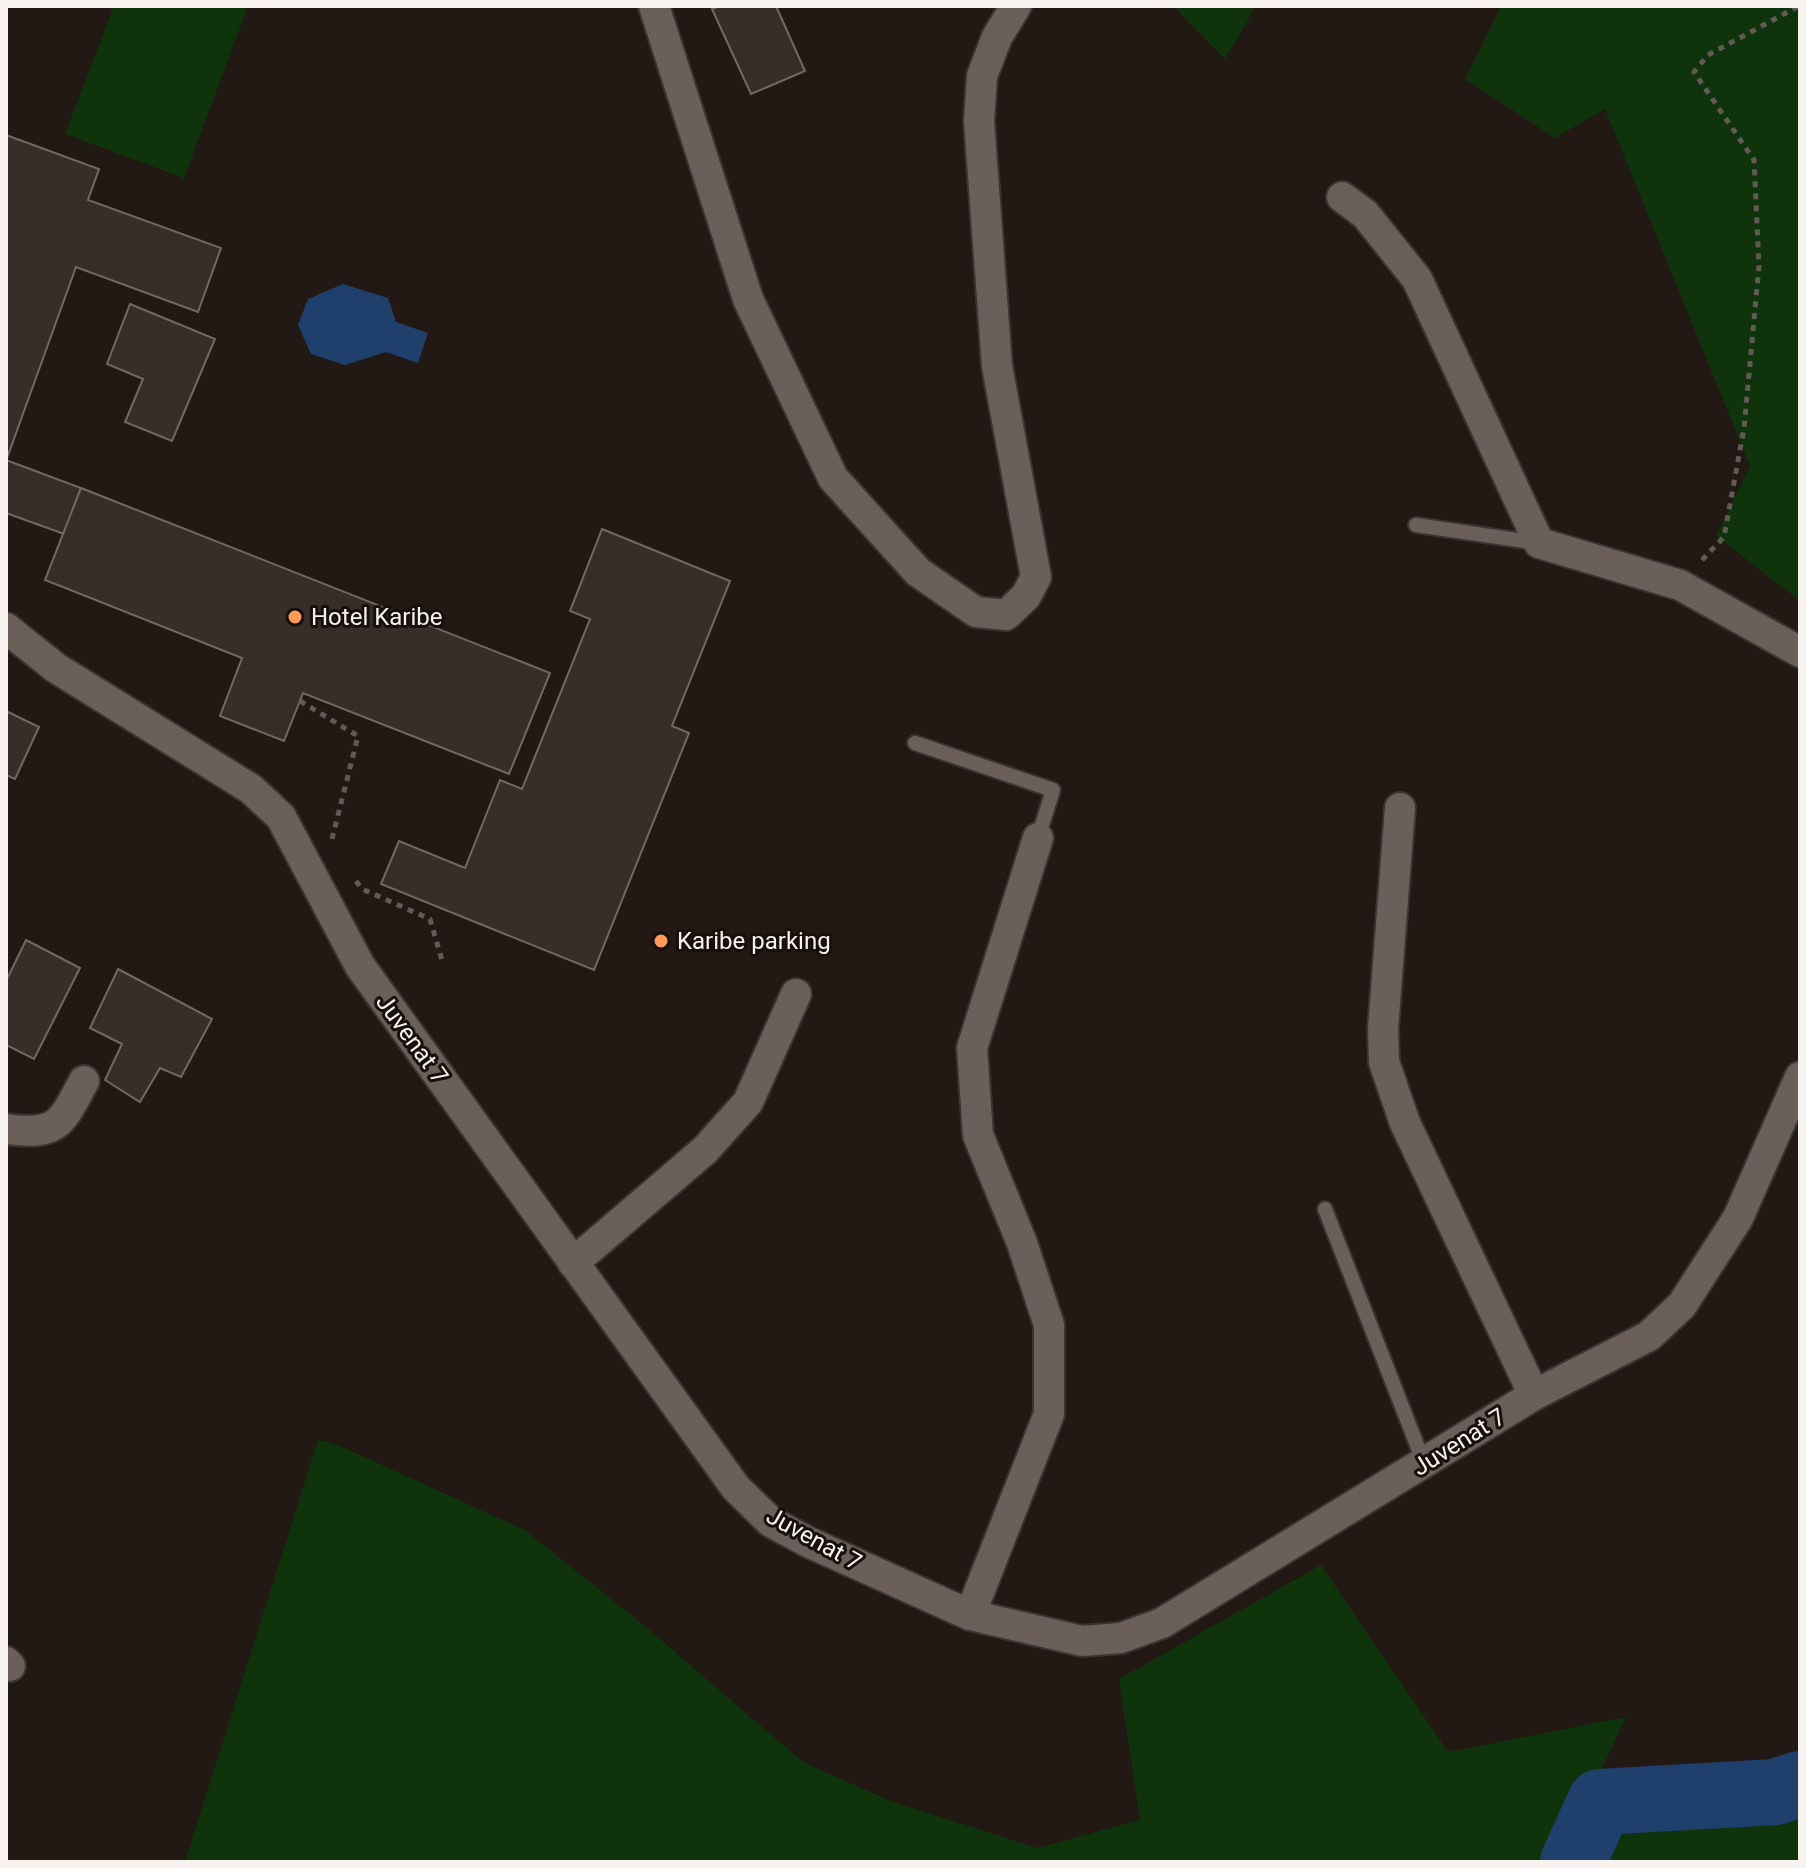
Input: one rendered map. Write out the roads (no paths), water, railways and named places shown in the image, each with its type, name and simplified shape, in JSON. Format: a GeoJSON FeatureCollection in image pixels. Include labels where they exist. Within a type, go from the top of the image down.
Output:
{"type":"FeatureCollection","features":[{"type":"Feature","properties":{"kind":"street"},"geometry":{"type":"LineString","coordinates":[[654,6],[748,299],[833,478],[918,572],[976,612],[1006,615],[1026,596],[1036,577],[997,366],[979,121],[982,76],[997,37],[1016,6]]}},
{"type":"Feature","properties":{"kind":"street"},"geometry":{"type":"LineString","coordinates":[[1342,197],[1365,214],[1417,279],[1539,543],[1680,585],[1800,652]]}},
{"type":"Feature","properties":{"kind":"street","name":"Juvenat 7"},"geometry":{"type":"LineString","coordinates":[[6,628],[56,668],[251,789],[281,817],[360,966],[736,1488],[771,1522],[970,1615],[1082,1641],[1121,1638],[1162,1623],[1534,1395],[1649,1336],[1682,1305],[1738,1218],[1800,1077]]}},
{"type":"Feature","properties":{"kind":"street"},"geometry":{"type":"LineString","coordinates":[[1400,808],[1383,1029],[1384,1062],[1405,1123],[1534,1395]]}},
{"type":"Feature","properties":{"kind":"street"},"geometry":{"type":"LineString","coordinates":[[970,1615],[1049,1414],[1049,1325],[1022,1243],[978,1135],[972,1048],[1038,838]]}},
{"type":"Feature","properties":{"kind":"street"},"geometry":{"type":"LineString","coordinates":[[573,1263],[705,1150],[748,1102],[796,994]]}},
{"type":"Feature","properties":{"kind":"street"},"geometry":{"type":"LineString","coordinates":[[6,1129],[37,1133],[63,1120],[84,1081]]}},
{"type":"Feature","properties":{"kind":"lane"},"geometry":{"type":"LineString","coordinates":[[1416,525],[1539,543]]}},
{"type":"Feature","properties":{"kind":"lane"},"geometry":{"type":"LineString","coordinates":[[915,743],[1053,790],[1038,838]]}},
{"type":"Feature","properties":{"kind":"lane"},"geometry":{"type":"LineString","coordinates":[[1325,1209],[1424,1463]]}},
{"type":"Feature","properties":{"kind":"water"},"geometry":{"type":"Polygon","coordinates":[[[343,284],[388,298],[396,322],[428,333],[418,363],[386,352],[345,365],[311,354],[298,325],[308,299],[343,284]]]}},
{"type":"Feature","properties":{"kind":"waterway"},"geometry":{"type":"LineString","coordinates":[[1573,1862],[1600,1802],[1775,1792],[1800,1784]]}},
{"type":"Feature","properties":{"kind":"place","name":"Hotel Karibe"},"geometry":{"type":"Point","coordinates":[295,617]}},
{"type":"Feature","properties":{"kind":"place","name":"Karibe parking"},"geometry":{"type":"Point","coordinates":[661,941]}}]}
